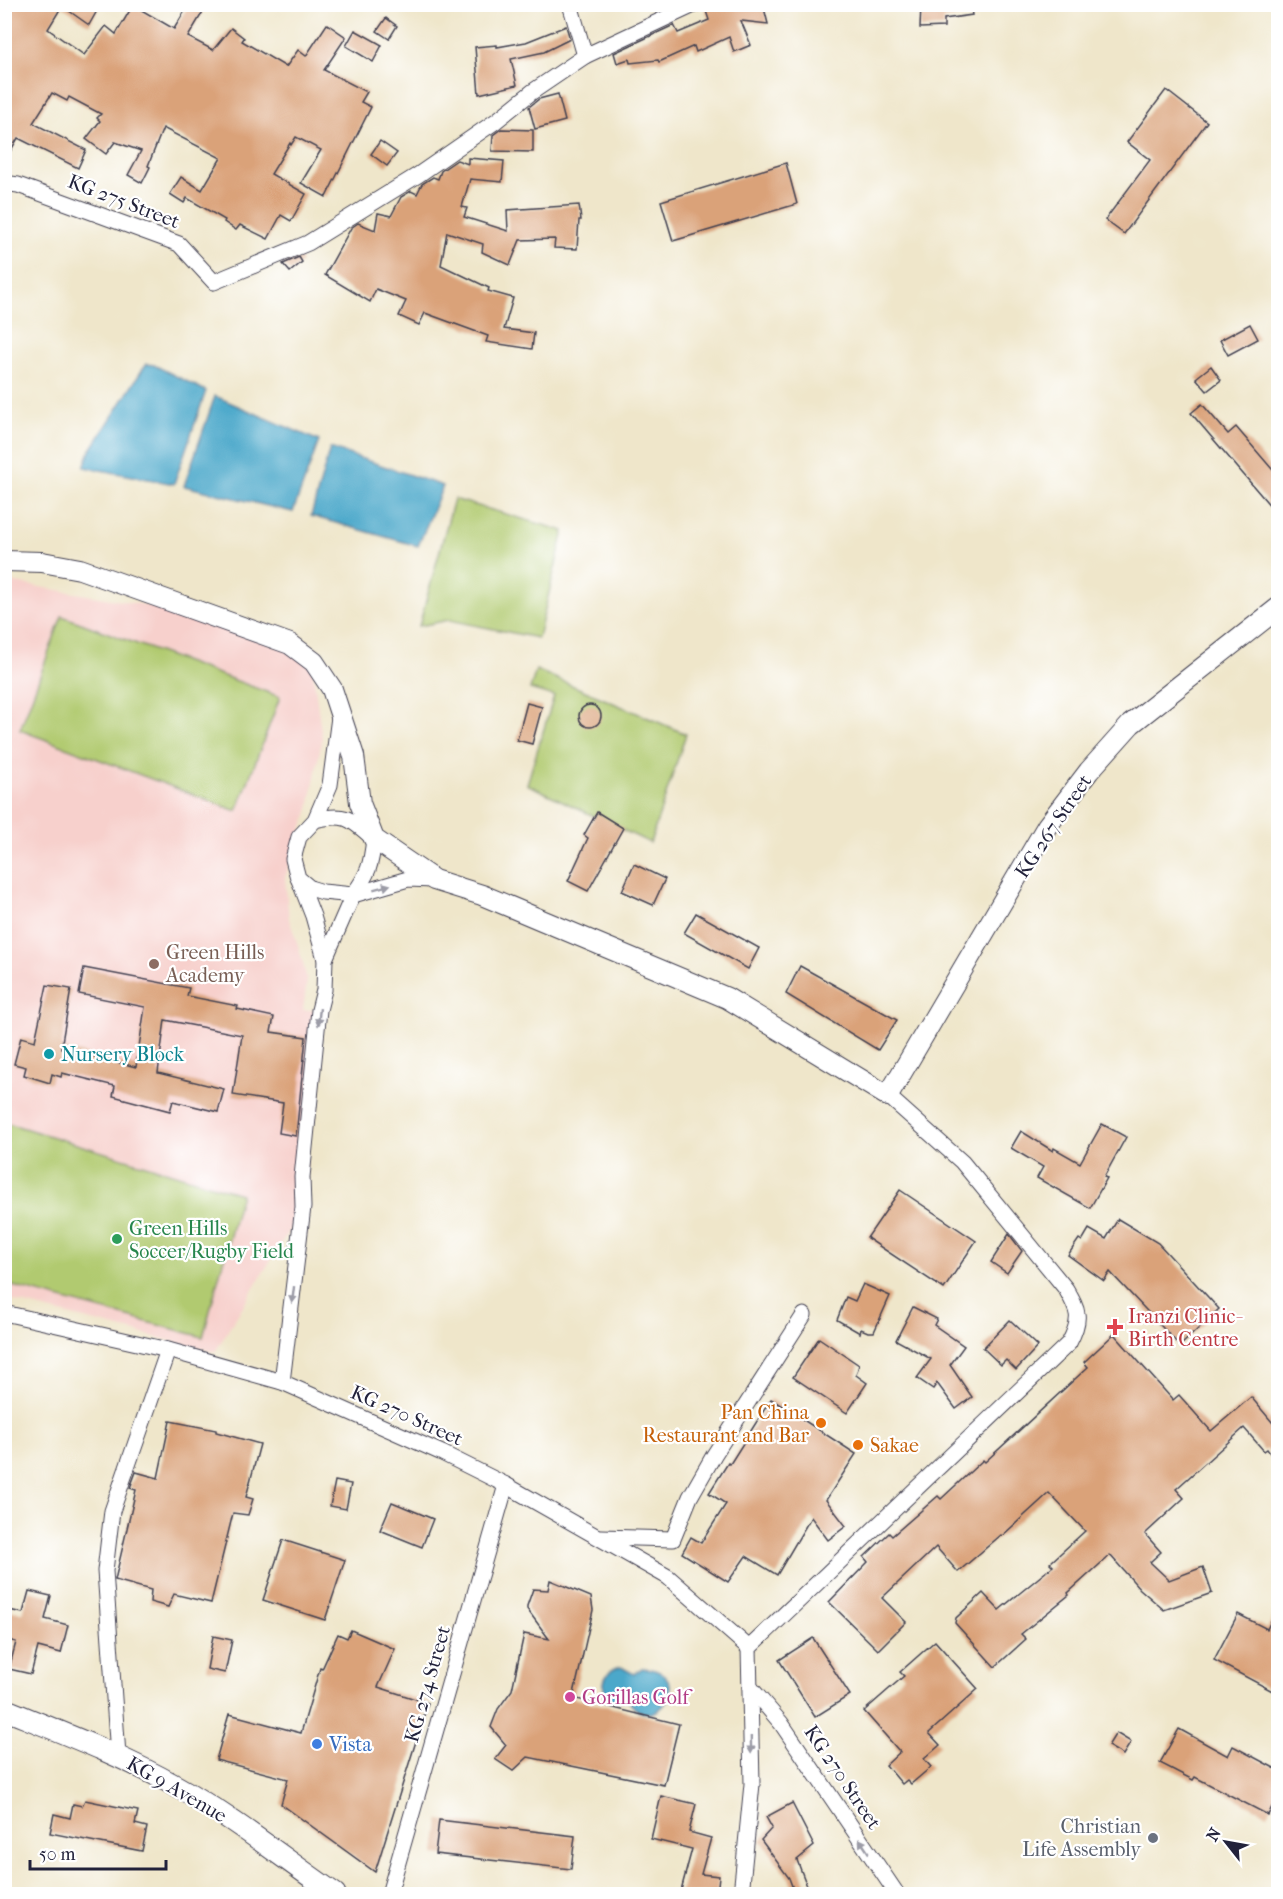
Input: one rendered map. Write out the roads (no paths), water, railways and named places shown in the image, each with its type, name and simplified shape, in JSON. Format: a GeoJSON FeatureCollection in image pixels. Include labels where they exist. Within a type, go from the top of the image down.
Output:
{"type":"FeatureCollection","features":[{"type":"Feature","properties":{"kind":"main road","name":"KG 9 Avenue"},"geometry":{"type":"LineString","coordinates":[[4,1709],[118,1755],[178,1787],[335,1894]]}},
{"type":"Feature","properties":{"kind":"street"},"geometry":{"type":"LineString","coordinates":[[570,4],[585,56],[696,4]]}},
{"type":"Feature","properties":{"kind":"street","name":"KG 275 Street"},"geometry":{"type":"LineString","coordinates":[[4,183],[18,185],[179,244],[214,282],[308,243],[418,175],[585,56]]}},
{"type":"Feature","properties":{"kind":"street"},"geometry":{"type":"LineString","coordinates":[[4,561],[42,562],[80,568],[290,644],[314,662],[332,689],[354,756],[360,802],[374,839],[371,864],[353,895],[325,959]]}},
{"type":"Feature","properties":{"kind":"street","name":"KG 267 Street"},"geometry":{"type":"LineString","coordinates":[[888,1096],[1047,826],[1089,771],[1131,724],[1278,608]]}},
{"type":"Feature","properties":{"kind":"street"},"geometry":{"type":"LineString","coordinates":[[282,1382],[303,1207],[302,1177],[319,1010],[324,990],[325,959],[293,859],[299,837],[315,819],[330,785],[340,714]]}},
{"type":"Feature","properties":{"kind":"street"},"geometry":{"type":"LineString","coordinates":[[315,819],[335,815],[355,822],[374,839],[434,880]]}},
{"type":"Feature","properties":{"kind":"street"},"geometry":{"type":"LineString","coordinates":[[298,878],[310,888],[323,892],[353,895],[408,879],[434,880],[482,895],[727,998],[888,1096],[962,1162],[1066,1289],[1078,1309],[1078,1327],[1069,1343],[749,1648],[752,1784],[741,1894]]}},
{"type":"Feature","properties":{"kind":"street","name":"KG 270 Street"},"geometry":{"type":"LineString","coordinates":[[4,1313],[168,1350],[282,1382],[442,1453],[506,1485],[668,1577],[749,1648]]}},
{"type":"Feature","properties":{"kind":"street"},"geometry":{"type":"LineString","coordinates":[[598,1537],[673,1539],[690,1497],[714,1455],[804,1315]]}},
{"type":"Feature","properties":{"kind":"street"},"geometry":{"type":"LineString","coordinates":[[118,1755],[105,1571],[107,1546],[112,1511],[168,1350]]}},
{"type":"Feature","properties":{"kind":"street","name":"KG 274 Street"},"geometry":{"type":"LineString","coordinates":[[390,1894],[506,1485]]}},
{"type":"Feature","properties":{"kind":"street","name":"KG 270 Street"},"geometry":{"type":"LineString","coordinates":[[750,1687],[781,1723],[897,1894]]}},
{"type":"Feature","properties":{"kind":"water"},"geometry":{"type":"Polygon","coordinates":[[[146,364],[154,365],[206,391],[174,484],[84,467],[90,451],[146,364]]]}},
{"type":"Feature","properties":{"kind":"water"},"geometry":{"type":"Polygon","coordinates":[[[215,396],[319,441],[293,512],[184,486],[215,396]]]}},
{"type":"Feature","properties":{"kind":"water"},"geometry":{"type":"Polygon","coordinates":[[[330,448],[443,486],[418,546],[311,516],[330,448]]]}},
{"type":"Feature","properties":{"kind":"water"},"geometry":{"type":"Polygon","coordinates":[[[621,1667],[634,1674],[642,1668],[659,1672],[668,1680],[670,1691],[667,1701],[660,1709],[650,1713],[639,1711],[628,1700],[618,1701],[606,1694],[604,1681],[607,1675],[621,1667]]]}},
{"type":"Feature","properties":{"kind":"place","name":"Green Hills Academy"},"geometry":{"type":"Point","coordinates":[154,964]}},
{"type":"Feature","properties":{"kind":"place","name":"Nursery Block"},"geometry":{"type":"Point","coordinates":[49,1054]}},
{"type":"Feature","properties":{"kind":"place","name":"Green Hills Soccer/Rugby Field"},"geometry":{"type":"Point","coordinates":[117,1239]}},
{"type":"Feature","properties":{"kind":"place","name":"Iranzi Clinic- Birth Centre"},"geometry":{"type":"Point","coordinates":[1115,1327]}},
{"type":"Feature","properties":{"kind":"place","name":"Pan China Restaurant and Bar"},"geometry":{"type":"Point","coordinates":[821,1423]}},
{"type":"Feature","properties":{"kind":"place","name":"Sakae"},"geometry":{"type":"Point","coordinates":[858,1445]}},
{"type":"Feature","properties":{"kind":"place","name":"Gorillas Golf"},"geometry":{"type":"Point","coordinates":[570,1697]}},
{"type":"Feature","properties":{"kind":"place","name":"Vista"},"geometry":{"type":"Point","coordinates":[317,1744]}},
{"type":"Feature","properties":{"kind":"place","name":"Christian Life Assembly"},"geometry":{"type":"Point","coordinates":[1153,1838]}}]}
